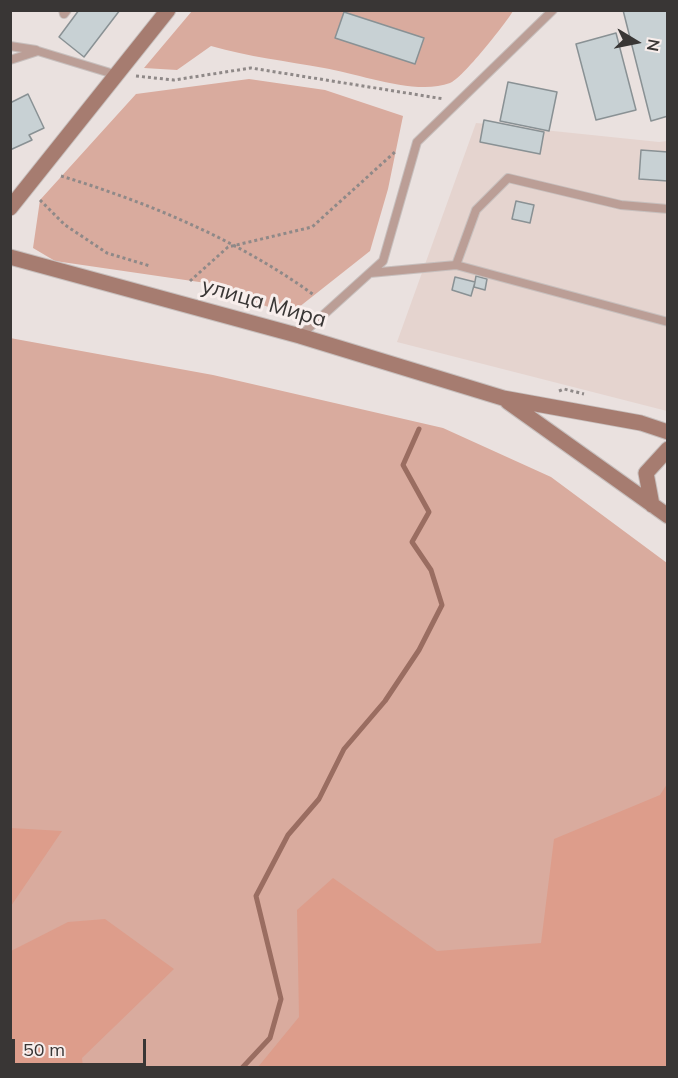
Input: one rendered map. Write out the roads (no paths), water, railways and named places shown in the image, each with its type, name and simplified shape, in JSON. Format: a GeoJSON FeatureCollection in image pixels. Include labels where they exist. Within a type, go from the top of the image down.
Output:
{"type":"FeatureCollection","features":[{"type":"Feature","properties":{"kind":"main road"},"geometry":{"type":"LineString","coordinates":[[10,208],[168,10]]}},
{"type":"Feature","properties":{"kind":"main road","name":"улица Мира"},"geometry":{"type":"LineString","coordinates":[[10,256],[300,336],[503,398]]}},
{"type":"Feature","properties":{"kind":"main road"},"geometry":{"type":"LineString","coordinates":[[503,398],[641,423],[668,432]]}},
{"type":"Feature","properties":{"kind":"main road"},"geometry":{"type":"LineString","coordinates":[[503,398],[668,516]]}},
{"type":"Feature","properties":{"kind":"main road"},"geometry":{"type":"LineString","coordinates":[[652,505],[646,473],[668,449]]}},
{"type":"Feature","properties":{"kind":"lane"},"geometry":{"type":"LineString","coordinates":[[300,336],[383,261],[417,142],[553,10]]}},
{"type":"Feature","properties":{"kind":"lane"},"geometry":{"type":"LineString","coordinates":[[10,46],[38,51],[117,75]]}},
{"type":"Feature","properties":{"kind":"lane"},"geometry":{"type":"LineString","coordinates":[[10,60],[38,51]]}},
{"type":"Feature","properties":{"kind":"lane"},"geometry":{"type":"LineString","coordinates":[[456,265],[476,210],[508,178],[621,205],[668,209]]}},
{"type":"Feature","properties":{"kind":"lane"},"geometry":{"type":"LineString","coordinates":[[370,273],[456,265],[668,322]]}},
{"type":"Feature","properties":{"kind":"waterway"},"geometry":{"type":"LineString","coordinates":[[242,1068],[270,1038],[281,999],[256,896],[288,835],[319,799],[344,749],[385,701],[419,650],[442,605],[431,570],[412,542],[429,512],[403,465],[419,429]]}}]}
